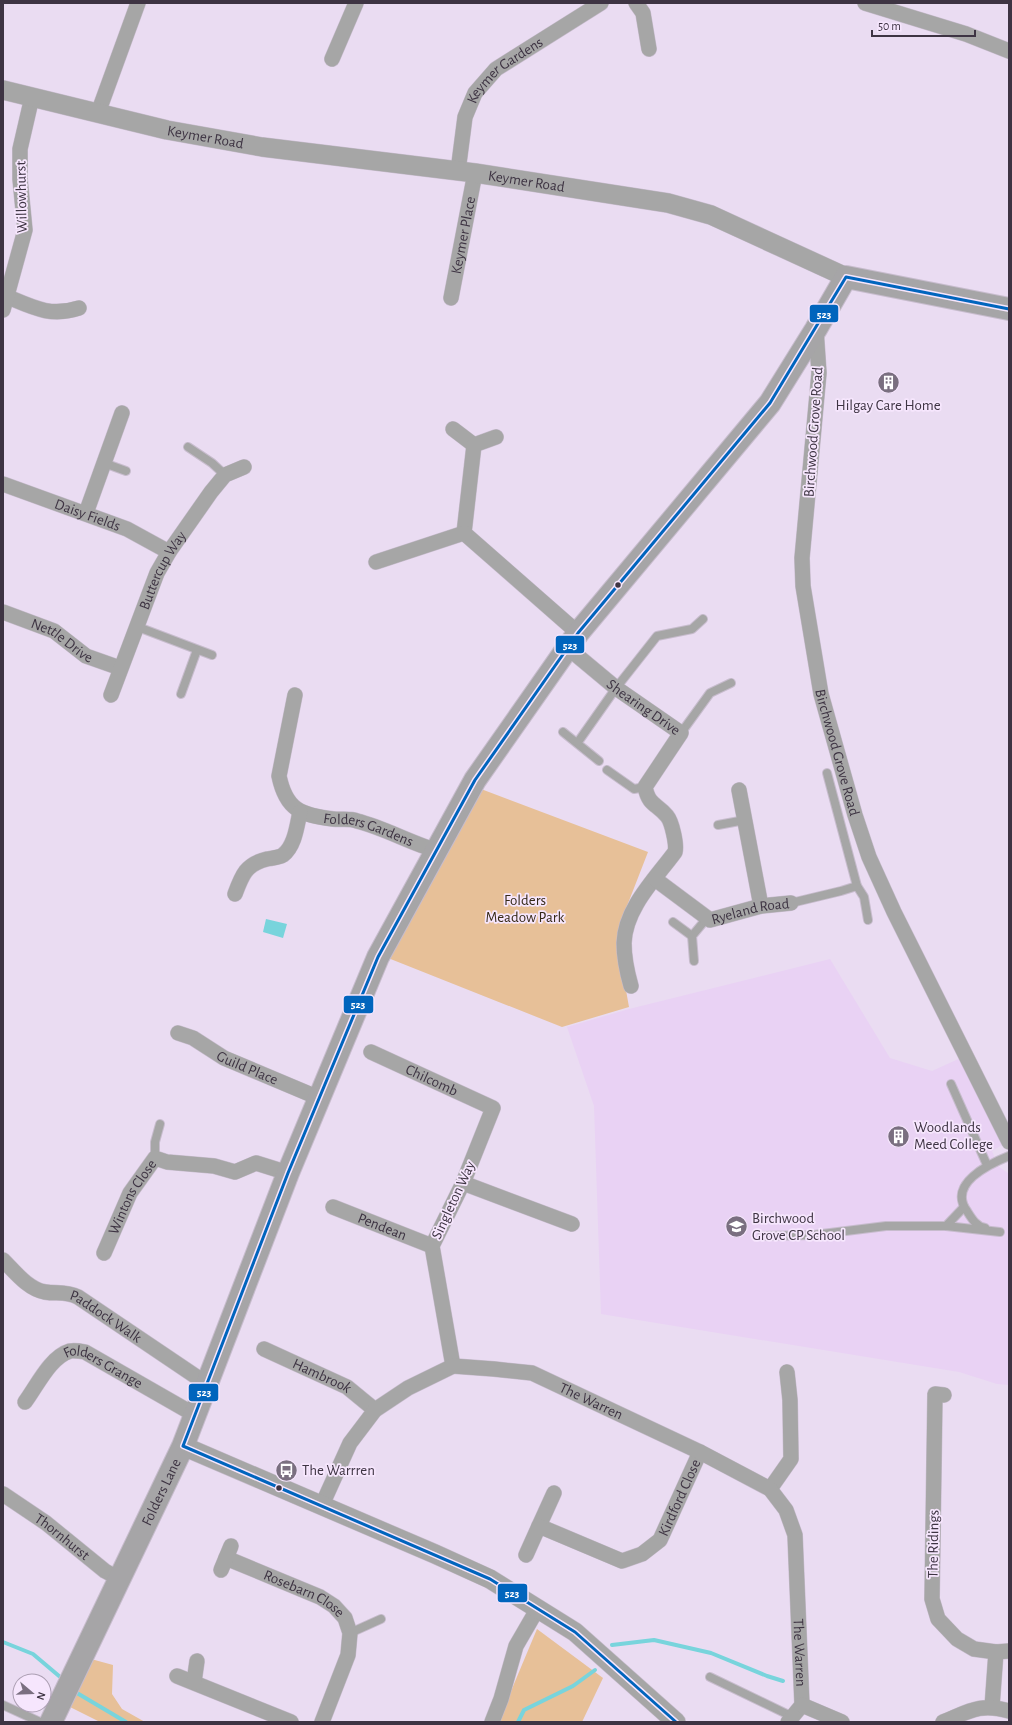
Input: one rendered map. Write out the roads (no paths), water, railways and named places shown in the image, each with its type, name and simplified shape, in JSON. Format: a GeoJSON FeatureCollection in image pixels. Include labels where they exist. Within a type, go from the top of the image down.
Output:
{"type":"FeatureCollection","features":[{"type":"Feature","properties":{"kind":"main road","name":"Keymer Road"},"geometry":{"type":"LineString","coordinates":[[846,276],[1009,309]]}},
{"type":"Feature","properties":{"kind":"main road","name":"Folders Lane"},"geometry":{"type":"LineString","coordinates":[[51,1722],[83,1652],[120,1579],[183,1446],[288,1173],[378,957],[475,780],[573,641],[770,403],[816,329],[846,276]]}},
{"type":"Feature","properties":{"kind":"street"},"geometry":{"type":"LineString","coordinates":[[98,114],[138,3]]}},
{"type":"Feature","properties":{"kind":"street"},"geometry":{"type":"LineString","coordinates":[[332,59],[336,45],[356,3]]}},
{"type":"Feature","properties":{"kind":"street","name":"Keymer Gardens"},"geometry":{"type":"LineString","coordinates":[[467,172],[465,117],[475,93],[496,68],[601,3]]}},
{"type":"Feature","properties":{"kind":"street"},"geometry":{"type":"LineString","coordinates":[[636,3],[643,13],[649,49]]}},
{"type":"Feature","properties":{"kind":"street"},"geometry":{"type":"LineString","coordinates":[[865,3],[966,34],[1009,51]]}},
{"type":"Feature","properties":{"kind":"street","name":"Keymer Road"},"geometry":{"type":"LineString","coordinates":[[3,90],[167,130],[262,147],[467,172],[668,204],[711,216],[846,276]]}},
{"type":"Feature","properties":{"kind":"street","name":"Willowhurst"},"geometry":{"type":"LineString","coordinates":[[32,97],[20,149],[20,179],[25,230],[5,304],[39,311],[67,312],[79,308]]}},
{"type":"Feature","properties":{"kind":"street","name":"Keymer Place"},"geometry":{"type":"LineString","coordinates":[[450,298],[467,172]]}},
{"type":"Feature","properties":{"kind":"street","name":"Birchwood Grove Road"},"geometry":{"type":"LineString","coordinates":[[816,329],[819,373],[802,558],[803,586],[821,694],[855,815],[869,857],[894,912],[1009,1142]]}},
{"type":"Feature","properties":{"kind":"street"},"geometry":{"type":"LineString","coordinates":[[86,513],[122,413]]}},
{"type":"Feature","properties":{"kind":"street"},"geometry":{"type":"LineString","coordinates":[[453,430],[474,445]]}},
{"type":"Feature","properties":{"kind":"street"},"geometry":{"type":"LineString","coordinates":[[474,445],[496,437]]}},
{"type":"Feature","properties":{"kind":"street"},"geometry":{"type":"LineString","coordinates":[[376,562],[464,533],[474,445]]}},
{"type":"Feature","properties":{"kind":"street","name":"Buttercup Way"},"geometry":{"type":"LineString","coordinates":[[111,695],[157,573],[169,552],[211,492],[225,475],[244,467]]}},
{"type":"Feature","properties":{"kind":"street","name":"Daisy Fields"},"geometry":{"type":"LineString","coordinates":[[3,484],[127,529],[169,552]]}},
{"type":"Feature","properties":{"kind":"street","name":"Shearing Drive"},"geometry":{"type":"LineString","coordinates":[[464,533],[573,641],[616,688],[681,733],[645,787]]}},
{"type":"Feature","properties":{"kind":"street","name":"Nettle Drive"},"geometry":{"type":"LineString","coordinates":[[3,612],[54,631],[86,656],[120,668]]}},
{"type":"Feature","properties":{"kind":"street"},"geometry":{"type":"LineString","coordinates":[[235,894],[242,876],[253,863],[282,855],[287,850],[294,838],[300,812],[291,806],[282,789],[279,776],[295,695]]}},
{"type":"Feature","properties":{"kind":"street"},"geometry":{"type":"LineString","coordinates":[[631,986],[625,962],[624,941],[627,928],[636,905],[676,852],[677,846],[668,817],[647,799],[645,787]]}},
{"type":"Feature","properties":{"kind":"street"},"geometry":{"type":"LineString","coordinates":[[739,790],[761,906]]}},
{"type":"Feature","properties":{"kind":"street","name":"Folders Gardens"},"geometry":{"type":"LineString","coordinates":[[300,812],[333,819],[356,820],[426,847],[435,853]]}},
{"type":"Feature","properties":{"kind":"street","name":"Ryeland Road"},"geometry":{"type":"LineString","coordinates":[[655,879],[710,920],[761,906],[791,903]]}},
{"type":"Feature","properties":{"kind":"street","name":"Guild Place"},"geometry":{"type":"LineString","coordinates":[[178,1033],[193,1038],[224,1058],[319,1098]]}},
{"type":"Feature","properties":{"kind":"street","name":"Chilcomb"},"geometry":{"type":"LineString","coordinates":[[371,1052],[493,1108]]}},
{"type":"Feature","properties":{"kind":"street","name":"Singleton Way"},"geometry":{"type":"LineString","coordinates":[[453,1366],[432,1246],[463,1183],[493,1108]]}},
{"type":"Feature","properties":{"kind":"street","name":"Wintons Close"},"geometry":{"type":"LineString","coordinates":[[104,1253],[130,1193],[155,1158],[167,1162],[214,1166],[235,1172],[256,1163],[288,1173]]}},
{"type":"Feature","properties":{"kind":"street"},"geometry":{"type":"LineString","coordinates":[[463,1183],[572,1224]]}},
{"type":"Feature","properties":{"kind":"street","name":"Pendean"},"geometry":{"type":"LineString","coordinates":[[333,1207],[432,1246]]}},
{"type":"Feature","properties":{"kind":"street","name":"Paddock Walk"},"geometry":{"type":"LineString","coordinates":[[3,1260],[30,1286],[45,1292],[70,1293],[78,1297],[207,1384]]}},
{"type":"Feature","properties":{"kind":"street","name":"Hambrook"},"geometry":{"type":"LineString","coordinates":[[264,1349],[347,1387],[375,1410]]}},
{"type":"Feature","properties":{"kind":"street","name":"Folders Grange"},"geometry":{"type":"LineString","coordinates":[[25,1402],[52,1364],[63,1354],[72,1350],[85,1352],[195,1415]]}},
{"type":"Feature","properties":{"kind":"street"},"geometry":{"type":"LineString","coordinates":[[322,1505],[350,1443],[375,1410],[408,1388],[453,1366]]}},
{"type":"Feature","properties":{"kind":"street","name":"The Warren"},"geometry":{"type":"LineString","coordinates":[[453,1366],[532,1374],[700,1452],[770,1489],[786,1510],[795,1536],[794,1715]]}},
{"type":"Feature","properties":{"kind":"street"},"geometry":{"type":"LineString","coordinates":[[770,1489],[791,1459],[790,1400],[787,1372]]}},
{"type":"Feature","properties":{"kind":"street","name":"The Ridings"},"geometry":{"type":"LineString","coordinates":[[944,1395],[935,1394],[932,1598],[938,1619],[958,1639],[974,1649],[1002,1652]]}},
{"type":"Feature","properties":{"kind":"street"},"geometry":{"type":"LineString","coordinates":[[183,1446],[490,1579],[575,1632],[676,1722]]}},
{"type":"Feature","properties":{"kind":"street","name":"Kirdford Close"},"geometry":{"type":"LineString","coordinates":[[539,1526],[622,1561],[642,1554],[660,1540],[700,1452]]}},
{"type":"Feature","properties":{"kind":"street"},"geometry":{"type":"LineString","coordinates":[[526,1555],[554,1493]]}},
{"type":"Feature","properties":{"kind":"street","name":"Thornhurst"},"geometry":{"type":"LineString","coordinates":[[3,1494],[46,1523],[105,1571],[120,1579]]}},
{"type":"Feature","properties":{"kind":"street","name":"Rosebarn Close"},"geometry":{"type":"LineString","coordinates":[[226,1558],[320,1597],[334,1606],[344,1618],[350,1633],[348,1655],[322,1722]]}},
{"type":"Feature","properties":{"kind":"street"},"geometry":{"type":"LineString","coordinates":[[492,1722],[501,1699],[516,1646],[538,1608]]}},
{"type":"Feature","properties":{"kind":"street"},"geometry":{"type":"LineString","coordinates":[[992,1707],[1002,1652]]}},
{"type":"Feature","properties":{"kind":"street"},"geometry":{"type":"LineString","coordinates":[[194,1682],[197,1661]]}},
{"type":"Feature","properties":{"kind":"street"},"geometry":{"type":"LineString","coordinates":[[177,1676],[291,1722]]}},
{"type":"Feature","properties":{"kind":"street"},"geometry":{"type":"LineString","coordinates":[[943,1722],[974,1709],[992,1707],[1009,1711]]}},
{"type":"Feature","properties":{"kind":"street"},"geometry":{"type":"LineString","coordinates":[[794,1715],[842,1722]]}},
{"type":"Feature","properties":{"kind":"lane"},"geometry":{"type":"LineString","coordinates":[[188,447],[212,463],[225,475]]}},
{"type":"Feature","properties":{"kind":"lane"},"geometry":{"type":"LineString","coordinates":[[104,463],[126,471]]}},
{"type":"Feature","properties":{"kind":"lane"},"geometry":{"type":"LineString","coordinates":[[578,742],[616,688],[657,636],[692,629],[703,619]]}},
{"type":"Feature","properties":{"kind":"lane"},"geometry":{"type":"LineString","coordinates":[[138,626],[212,655]]}},
{"type":"Feature","properties":{"kind":"lane"},"geometry":{"type":"LineString","coordinates":[[181,694],[197,650]]}},
{"type":"Feature","properties":{"kind":"lane"},"geometry":{"type":"LineString","coordinates":[[681,733],[710,693],[731,684]]}},
{"type":"Feature","properties":{"kind":"lane"},"geometry":{"type":"LineString","coordinates":[[564,732],[578,742],[599,761]]}},
{"type":"Feature","properties":{"kind":"lane"},"geometry":{"type":"LineString","coordinates":[[607,770],[634,789],[645,787]]}},
{"type":"Feature","properties":{"kind":"lane"},"geometry":{"type":"LineString","coordinates":[[827,773],[857,886],[864,897],[868,920]]}},
{"type":"Feature","properties":{"kind":"lane"},"geometry":{"type":"LineString","coordinates":[[718,825],[745,820]]}},
{"type":"Feature","properties":{"kind":"lane","name":"Ryeland Road"},"geometry":{"type":"LineString","coordinates":[[791,903],[857,886]]}},
{"type":"Feature","properties":{"kind":"lane"},"geometry":{"type":"LineString","coordinates":[[694,960],[692,936],[707,918]]}},
{"type":"Feature","properties":{"kind":"lane"},"geometry":{"type":"LineString","coordinates":[[673,922],[692,936]]}},
{"type":"Feature","properties":{"kind":"lane"},"geometry":{"type":"LineString","coordinates":[[951,1084],[986,1165]]}},
{"type":"Feature","properties":{"kind":"lane"},"geometry":{"type":"LineString","coordinates":[[155,1158],[155,1142],[160,1124]]}},
{"type":"Feature","properties":{"kind":"lane"},"geometry":{"type":"LineString","coordinates":[[1005,1232],[977,1225],[964,1207],[962,1196],[967,1182],[986,1165],[1009,1156]]}},
{"type":"Feature","properties":{"kind":"lane"},"geometry":{"type":"LineString","coordinates":[[946,1226],[964,1207]]}},
{"type":"Feature","properties":{"kind":"lane"},"geometry":{"type":"LineString","coordinates":[[762,1236],[814,1235],[886,1226],[946,1226],[1005,1232]]}},
{"type":"Feature","properties":{"kind":"lane"},"geometry":{"type":"LineString","coordinates":[[350,1633],[381,1619]]}},
{"type":"Feature","properties":{"kind":"lane"},"geometry":{"type":"LineString","coordinates":[[710,1677],[794,1715]]}},
{"type":"Feature","properties":{"kind":"lane"},"geometry":{"type":"LineString","coordinates":[[3,1705],[40,1722]]}},
{"type":"Feature","properties":{"kind":"water"},"geometry":{"type":"Polygon","coordinates":[[[266,919],[287,924],[283,938],[263,932],[266,919]]]}},
{"type":"Feature","properties":{"kind":"waterway"},"geometry":{"type":"LineString","coordinates":[[612,1645],[654,1640],[711,1653],[783,1681]]}},
{"type":"Feature","properties":{"kind":"waterway"},"geometry":{"type":"LineString","coordinates":[[3,1642],[33,1654],[59,1676]]}},
{"type":"Feature","properties":{"kind":"waterway"},"geometry":{"type":"LineString","coordinates":[[518,1722],[524,1710],[573,1686],[595,1670]]}},
{"type":"Feature","properties":{"kind":"waterway"},"geometry":{"type":"LineString","coordinates":[[77,1693],[126,1722]]}},
{"type":"Feature","properties":{"kind":"place","name":"Hilgay Care Home"},"geometry":{"type":"Point","coordinates":[888,382]}},
{"type":"Feature","properties":{"kind":"place","name":"Woodlands Meed College"},"geometry":{"type":"Point","coordinates":[898,1136]}},
{"type":"Feature","properties":{"kind":"place","name":"Birchwood Grove CP School"},"geometry":{"type":"Point","coordinates":[737,1227]}},
{"type":"Feature","properties":{"kind":"place","name":"The Warrren"},"geometry":{"type":"Point","coordinates":[286,1470]}},
{"type":"Feature","properties":{"kind":"park label","name":"Folders Meadow Park"},"geometry":{"type":"Point","coordinates":[525,908]}}]}
